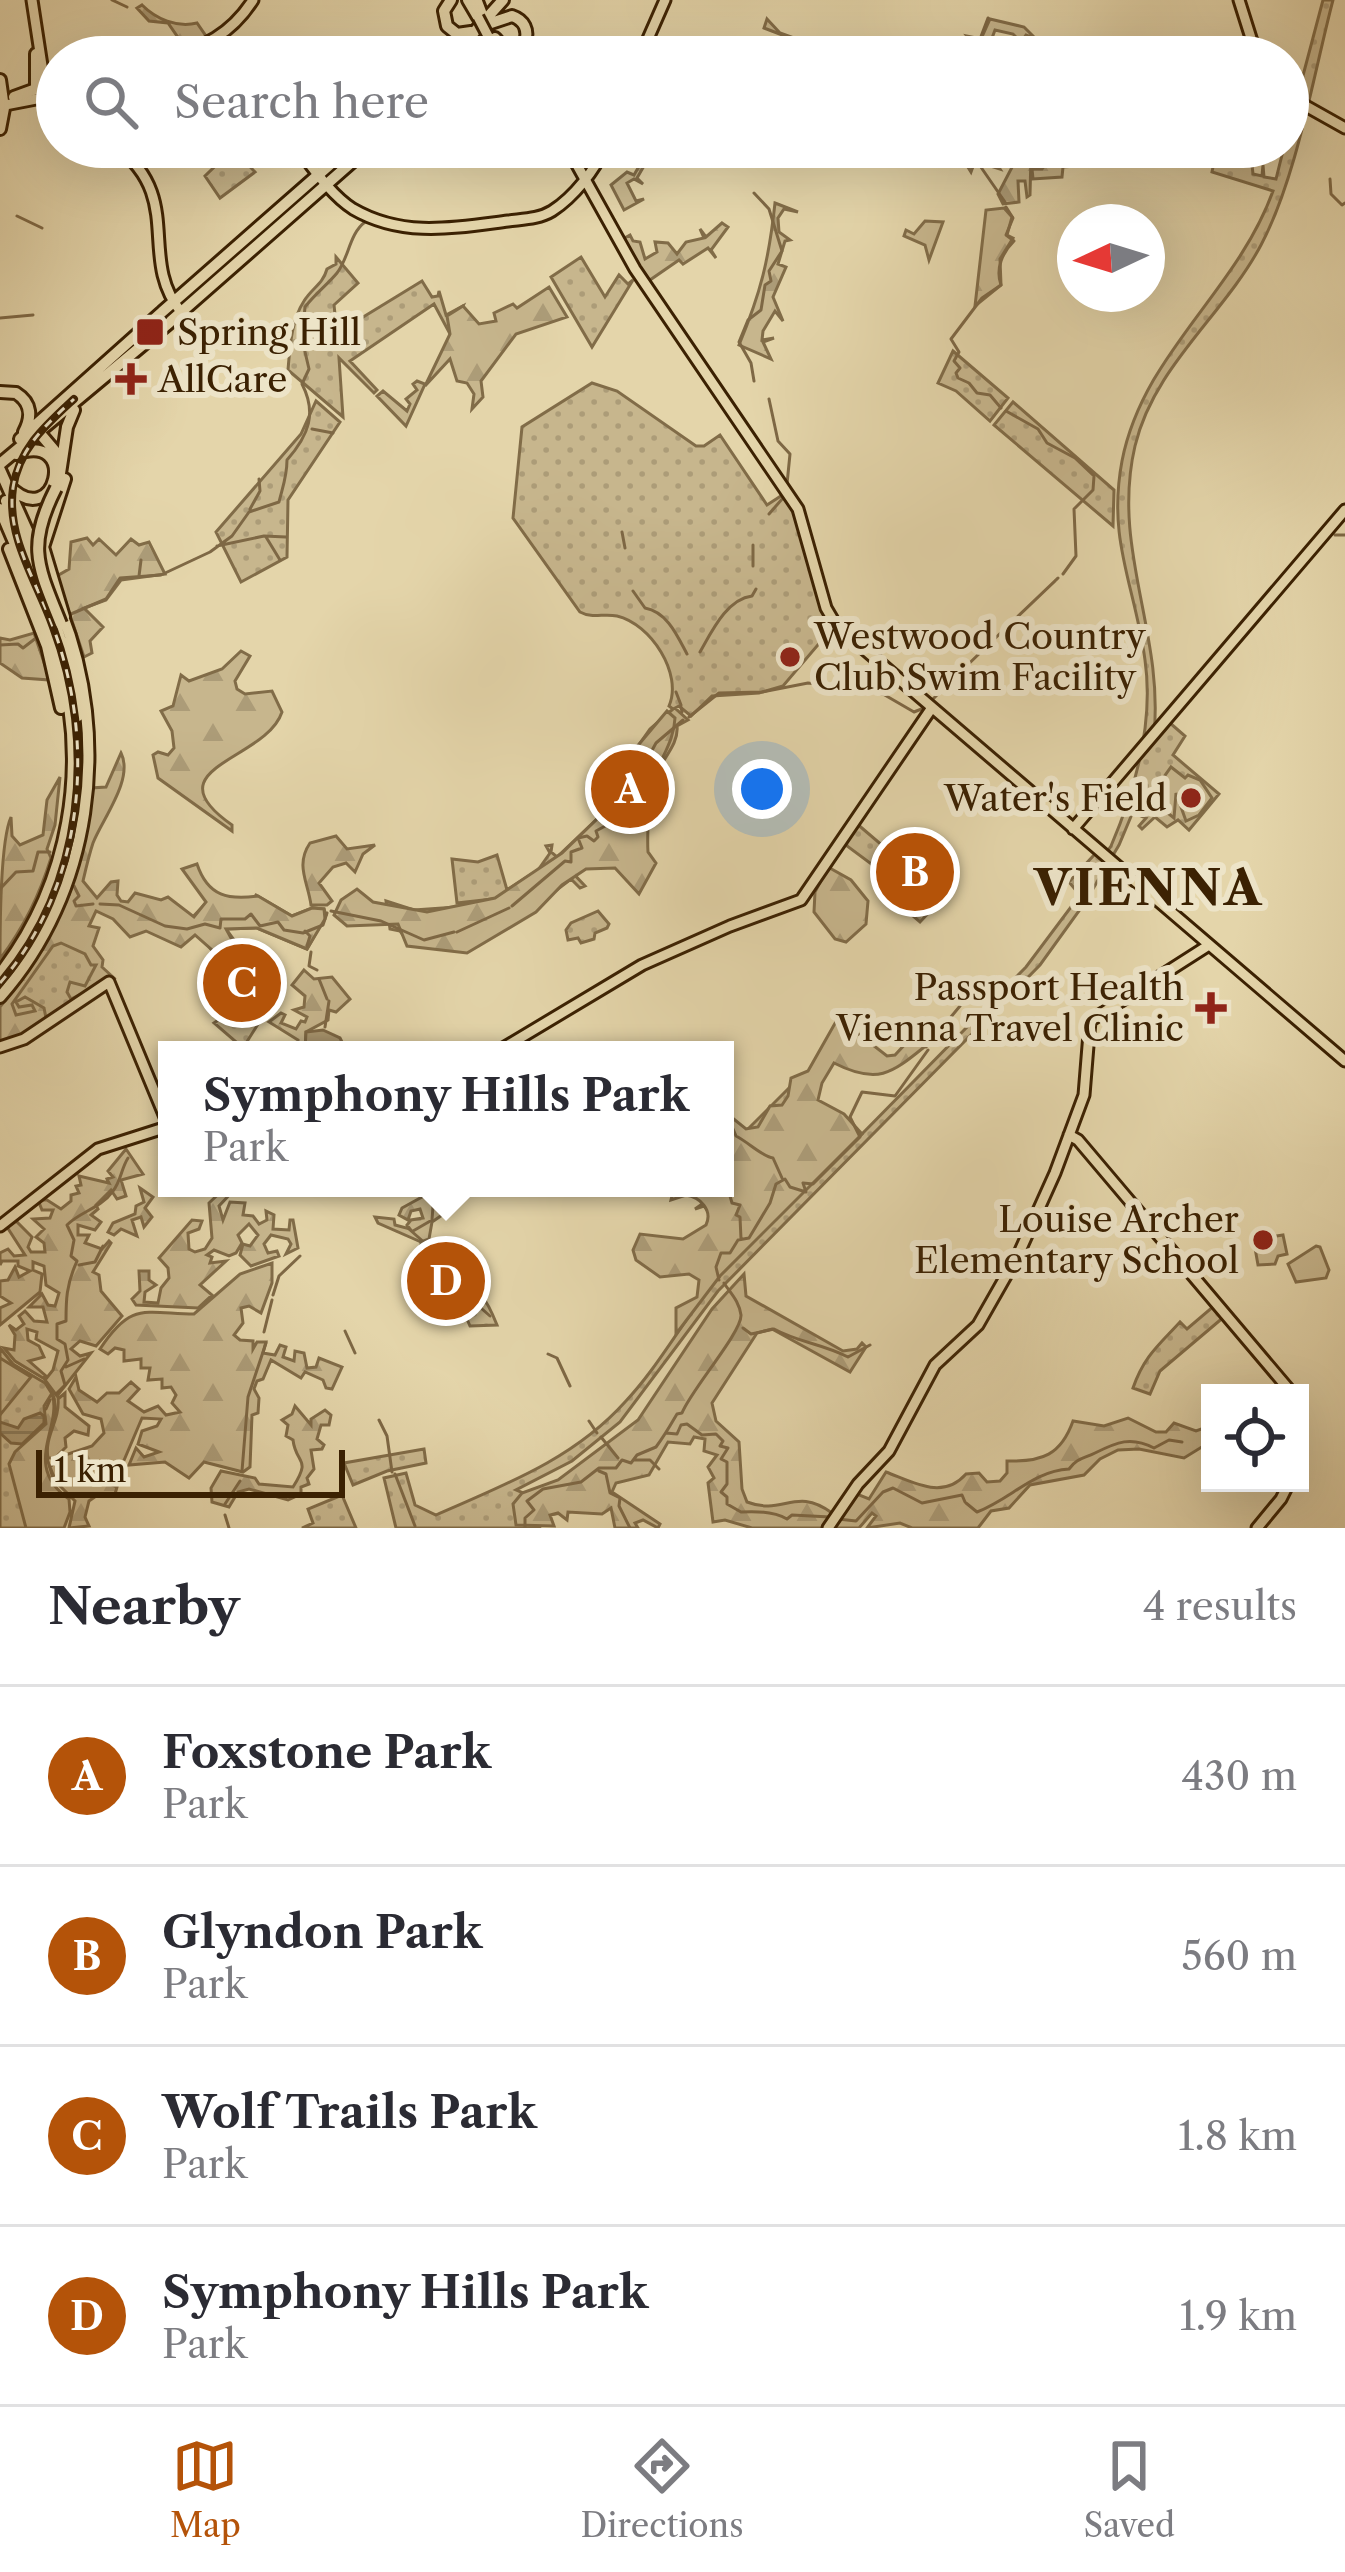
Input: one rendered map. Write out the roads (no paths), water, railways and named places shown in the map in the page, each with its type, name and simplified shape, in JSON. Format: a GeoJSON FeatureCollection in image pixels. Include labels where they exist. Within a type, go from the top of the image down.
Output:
{"type":"FeatureCollection","features":[{"type":"Feature","properties":{"kind":"highway"},"geometry":{"type":"LineString","coordinates":[[448,0],[443,14],[448,28],[463,34],[486,27]]}},
{"type":"Feature","properties":{"kind":"highway"},"geometry":{"type":"LineString","coordinates":[[448,0],[440,10],[441,23],[452,36]]}},
{"type":"Feature","properties":{"kind":"highway"},"geometry":{"type":"LineString","coordinates":[[473,0],[486,27]]}},
{"type":"Feature","properties":{"kind":"highway"},"geometry":{"type":"LineString","coordinates":[[478,36],[503,2],[520,15],[530,36]]}},
{"type":"Feature","properties":{"kind":"highway"},"geometry":{"type":"LineString","coordinates":[[0,81],[9,106],[36,89]]}},
{"type":"Feature","properties":{"kind":"highway"},"geometry":{"type":"LineString","coordinates":[[325,177],[332,168]]}},
{"type":"Feature","properties":{"kind":"highway"},"geometry":{"type":"LineString","coordinates":[[60,419],[170,314],[338,168]]}},
{"type":"Feature","properties":{"kind":"highway"},"geometry":{"type":"LineString","coordinates":[[15,443],[60,419],[170,314]]}},
{"type":"Feature","properties":{"kind":"highway"},"geometry":{"type":"LineString","coordinates":[[0,987],[32,943],[64,873],[80,797],[73,664],[63,622],[39,568],[35,549],[40,518],[59,486],[60,419],[122,359],[123,352]]}},
{"type":"Feature","properties":{"kind":"highway"},"geometry":{"type":"LineString","coordinates":[[0,389],[22,392],[40,413],[60,419]]}},
{"type":"Feature","properties":{"kind":"highway"},"geometry":{"type":"LineString","coordinates":[[0,389],[18,394],[29,408],[28,423],[2,462]]}},
{"type":"Feature","properties":{"kind":"highway"},"geometry":{"type":"LineString","coordinates":[[2,462],[36,431]]}},
{"type":"Feature","properties":{"kind":"highway"},"geometry":{"type":"LineString","coordinates":[[36,431],[57,455],[59,486]]}},
{"type":"Feature","properties":{"kind":"highway"},"geometry":{"type":"LineString","coordinates":[[29,450],[45,454],[55,467],[54,483],[45,494],[26,498],[14,490],[2,462],[29,450]]}},
{"type":"Feature","properties":{"kind":"highway"},"geometry":{"type":"LineString","coordinates":[[0,1001],[42,939],[71,872],[87,782],[83,698],[63,622],[2,462]]}},
{"type":"Feature","properties":{"kind":"highway"},"geometry":{"type":"LineString","coordinates":[[0,487],[63,645],[79,725]]}},
{"type":"Feature","properties":{"kind":"highway"},"geometry":{"type":"LineString","coordinates":[[0,509],[58,656],[73,757],[67,826],[55,874],[33,925],[0,968]]}},
{"type":"Feature","properties":{"kind":"highway"},"geometry":{"type":"LineString","coordinates":[[0,526],[54,670],[66,776],[52,867],[32,915],[0,968]]}},
{"type":"Feature","properties":{"kind":"highway"},"geometry":{"type":"LineString","coordinates":[[0,542],[17,572]]}},
{"type":"Feature","properties":{"kind":"main road"},"geometry":{"type":"LineString","coordinates":[[32,0],[36,38]]}},
{"type":"Feature","properties":{"kind":"main road"},"geometry":{"type":"LineString","coordinates":[[234,36],[257,0]]}},
{"type":"Feature","properties":{"kind":"main road"},"geometry":{"type":"LineString","coordinates":[[224,36],[257,0]]}},
{"type":"Feature","properties":{"kind":"main road"},"geometry":{"type":"LineString","coordinates":[[649,36],[665,0]]}},
{"type":"Feature","properties":{"kind":"main road"},"geometry":{"type":"LineString","coordinates":[[1238,0],[1250,36]]}},
{"type":"Feature","properties":{"kind":"main road"},"geometry":{"type":"LineString","coordinates":[[486,27],[492,36]]}},
{"type":"Feature","properties":{"kind":"main road"},"geometry":{"type":"LineString","coordinates":[[228,36],[235,32]]}},
{"type":"Feature","properties":{"kind":"main road"},"geometry":{"type":"LineString","coordinates":[[1309,108],[1345,128]]}},
{"type":"Feature","properties":{"kind":"main road"},"geometry":{"type":"LineString","coordinates":[[139,168],[151,186],[170,314]]}},
{"type":"Feature","properties":{"kind":"main road"},"geometry":{"type":"LineString","coordinates":[[318,168],[360,208],[436,227],[546,214],[593,168]]}},
{"type":"Feature","properties":{"kind":"main road"},"geometry":{"type":"LineString","coordinates":[[576,168],[643,288],[790,503],[825,614],[1345,1061]]}},
{"type":"Feature","properties":{"kind":"main road"},"geometry":{"type":"LineString","coordinates":[[577,168],[635,269],[796,506],[827,610],[843,633]]}},
{"type":"Feature","properties":{"kind":"main road"},"geometry":{"type":"LineString","coordinates":[[1073,829],[1345,510]]}},
{"type":"Feature","properties":{"kind":"main road"},"geometry":{"type":"LineString","coordinates":[[516,1041],[655,960],[801,900],[931,709]]}},
{"type":"Feature","properties":{"kind":"main road"},"geometry":{"type":"LineString","coordinates":[[828,1528],[892,1446],[935,1365],[970,1335],[998,1295],[1070,1135],[1085,1089],[1090,1021],[1189,962],[1208,945]]}},
{"type":"Feature","properties":{"kind":"main road"},"geometry":{"type":"LineString","coordinates":[[0,1047],[24,1039],[110,982],[158,1100]]}},
{"type":"Feature","properties":{"kind":"main road"},"geometry":{"type":"LineString","coordinates":[[0,1226],[100,1148],[158,1125]]}},
{"type":"Feature","properties":{"kind":"main road"},"geometry":{"type":"LineString","coordinates":[[1070,1135],[1216,1295],[1284,1384]]}},
{"type":"Feature","properties":{"kind":"main road"},"geometry":{"type":"LineString","coordinates":[[1257,1528],[1284,1492]]}},
{"type":"Feature","properties":{"kind":"waterway"},"geometry":{"type":"LineString","coordinates":[[112,0],[127,7]]}},
{"type":"Feature","properties":{"kind":"waterway"},"geometry":{"type":"LineString","coordinates":[[981,36],[988,18]]}},
{"type":"Feature","properties":{"kind":"waterway"},"geometry":{"type":"LineString","coordinates":[[982,168],[1005,202]]}},
{"type":"Feature","properties":{"kind":"waterway"},"geometry":{"type":"LineString","coordinates":[[1330,179],[1331,194],[1345,203]]}},
{"type":"Feature","properties":{"kind":"waterway"},"geometry":{"type":"LineString","coordinates":[[754,193],[769,209],[782,251],[769,271],[771,281],[765,285],[761,310],[748,320],[739,342],[751,363],[754,381]]}},
{"type":"Feature","properties":{"kind":"waterway"},"geometry":{"type":"LineString","coordinates":[[1001,408],[990,395],[977,393],[958,378],[960,368],[954,361],[959,352],[951,339],[982,298],[1001,285],[1001,261],[1014,241],[1006,235],[1013,218],[1006,207]]}},
{"type":"Feature","properties":{"kind":"waterway"},"geometry":{"type":"LineString","coordinates":[[17,216],[42,228]]}},
{"type":"Feature","properties":{"kind":"waterway"},"geometry":{"type":"LineString","coordinates":[[163,574],[210,552],[232,536],[249,512],[279,502],[287,460],[301,442],[310,414],[302,384],[309,369],[302,339],[305,307],[337,273],[365,222]]}},
{"type":"Feature","properties":{"kind":"waterway"},"geometry":{"type":"LineString","coordinates":[[0,318],[33,315]]}},
{"type":"Feature","properties":{"kind":"waterway"},"geometry":{"type":"LineString","coordinates":[[769,399],[778,441],[790,454],[787,484]]}},
{"type":"Feature","properties":{"kind":"waterway"},"geometry":{"type":"LineString","coordinates":[[1006,411],[1038,429],[1047,443],[1075,458],[1094,476],[1093,490],[1074,509],[1076,556],[1063,574]]}},
{"type":"Feature","properties":{"kind":"waterway"},"geometry":{"type":"LineString","coordinates":[[312,429],[333,433]]}},
{"type":"Feature","properties":{"kind":"waterway"},"geometry":{"type":"LineString","coordinates":[[250,509],[260,491],[259,479]]}},
{"type":"Feature","properties":{"kind":"waterway"},"geometry":{"type":"LineString","coordinates":[[769,514],[783,498]]}},
{"type":"Feature","properties":{"kind":"waterway"},"geometry":{"type":"LineString","coordinates":[[622,532],[625,548]]}},
{"type":"Feature","properties":{"kind":"waterway"},"geometry":{"type":"LineString","coordinates":[[1335,535],[1345,535]]}},
{"type":"Feature","properties":{"kind":"waterway"},"geometry":{"type":"LineString","coordinates":[[217,546],[264,536],[286,537]]}},
{"type":"Feature","properties":{"kind":"waterway"},"geometry":{"type":"LineString","coordinates":[[266,537],[280,560]]}},
{"type":"Feature","properties":{"kind":"waterway"},"geometry":{"type":"LineString","coordinates":[[753,545],[753,566]]}},
{"type":"Feature","properties":{"kind":"waterway"},"geometry":{"type":"LineString","coordinates":[[139,576],[141,560]]}},
{"type":"Feature","properties":{"kind":"waterway"},"geometry":{"type":"LineString","coordinates":[[71,614],[106,599],[120,578],[161,575]]}},
{"type":"Feature","properties":{"kind":"waterway"},"geometry":{"type":"LineString","coordinates":[[931,701],[1058,578]]}},
{"type":"Feature","properties":{"kind":"waterway"},"geometry":{"type":"LineString","coordinates":[[700,652],[728,610],[756,589]]}},
{"type":"Feature","properties":{"kind":"waterway"},"geometry":{"type":"LineString","coordinates":[[633,591],[645,608],[665,619],[687,654]]}},
{"type":"Feature","properties":{"kind":"waterway"},"geometry":{"type":"LineString","coordinates":[[0,645],[23,648],[36,638]]}},
{"type":"Feature","properties":{"kind":"waterway"},"geometry":{"type":"LineString","coordinates":[[689,717],[719,693],[762,692],[808,683],[831,686]]}},
{"type":"Feature","properties":{"kind":"waterway"},"geometry":{"type":"LineString","coordinates":[[837,687],[883,694],[914,712],[924,708]]}},
{"type":"Feature","properties":{"kind":"waterway"},"geometry":{"type":"LineString","coordinates":[[676,692],[681,705]]}},
{"type":"Feature","properties":{"kind":"waterway"},"geometry":{"type":"LineString","coordinates":[[681,707],[682,712]]}},
{"type":"Feature","properties":{"kind":"waterway"},"geometry":{"type":"LineString","coordinates":[[512,906],[565,861],[571,862],[571,852],[582,848],[578,838],[587,836],[594,841],[596,831],[607,825],[616,827],[644,794],[637,778],[656,743],[683,720]]}},
{"type":"Feature","properties":{"kind":"waterway"},"geometry":{"type":"LineString","coordinates":[[612,771],[636,802]]}},
{"type":"Feature","properties":{"kind":"waterway"},"geometry":{"type":"LineString","coordinates":[[0,889],[16,872],[33,871],[38,852],[50,852]]}},
{"type":"Feature","properties":{"kind":"waterway"},"geometry":{"type":"LineString","coordinates":[[74,886],[79,896],[76,906],[93,904]]}},
{"type":"Feature","properties":{"kind":"waterway"},"geometry":{"type":"LineString","coordinates":[[100,904],[119,905],[165,926],[187,929],[205,924],[220,928],[221,919],[245,919],[251,914],[260,926],[278,922],[284,930],[303,933],[323,925],[327,913]]}},
{"type":"Feature","properties":{"kind":"waterway"},"geometry":{"type":"LineString","coordinates":[[457,932],[509,908]]}},
{"type":"Feature","properties":{"kind":"waterway"},"geometry":{"type":"LineString","coordinates":[[331,911],[381,921],[424,940],[454,932]]}},
{"type":"Feature","properties":{"kind":"waterway"},"geometry":{"type":"LineString","coordinates":[[305,931],[310,936],[307,946]]}},
{"type":"Feature","properties":{"kind":"waterway"},"geometry":{"type":"LineString","coordinates":[[311,952],[309,966],[317,970]]}},
{"type":"Feature","properties":{"kind":"waterway"},"geometry":{"type":"LineString","coordinates":[[319,979],[327,999]]}},
{"type":"Feature","properties":{"kind":"waterway"},"geometry":{"type":"LineString","coordinates":[[325,1027],[329,1001]]}},
{"type":"Feature","properties":{"kind":"waterway"},"geometry":{"type":"LineString","coordinates":[[926,1047],[960,1006]]}},
{"type":"Feature","properties":{"kind":"waterway"},"geometry":{"type":"LineString","coordinates":[[719,1280],[716,1267],[721,1253],[730,1253],[738,1240],[749,1238],[776,1184],[785,1179],[790,1187],[806,1192],[803,1183],[813,1184],[860,1137],[850,1117],[862,1092],[895,1096],[928,1050]]}},
{"type":"Feature","properties":{"kind":"waterway"},"geometry":{"type":"LineString","coordinates":[[734,1131],[773,1158],[782,1178]]}},
{"type":"Feature","properties":{"kind":"waterway"},"geometry":{"type":"LineString","coordinates":[[56,1394],[65,1385],[61,1371],[68,1360],[65,1344],[57,1339],[57,1324],[66,1321],[77,1261],[71,1256],[74,1240],[67,1225],[108,1197],[128,1158]]}},
{"type":"Feature","properties":{"kind":"waterway"},"geometry":{"type":"LineString","coordinates":[[730,1197],[740,1205],[736,1215],[741,1239]]}},
{"type":"Feature","properties":{"kind":"waterway"},"geometry":{"type":"LineString","coordinates":[[413,1231],[432,1220],[429,1199]]}},
{"type":"Feature","properties":{"kind":"waterway"},"geometry":{"type":"LineString","coordinates":[[409,1229],[435,1252],[445,1281],[462,1304],[473,1301],[490,1316]]}},
{"type":"Feature","properties":{"kind":"waterway"},"geometry":{"type":"LineString","coordinates":[[79,1265],[95,1262],[103,1246]]}},
{"type":"Feature","properties":{"kind":"waterway"},"geometry":{"type":"LineString","coordinates":[[273,1295],[279,1276],[300,1256]]}},
{"type":"Feature","properties":{"kind":"waterway"},"geometry":{"type":"LineString","coordinates":[[525,1528],[525,1518],[534,1510],[527,1501],[543,1489],[581,1482],[599,1468],[616,1468],[622,1460],[631,1463],[656,1447],[739,1323],[738,1306],[724,1283]]}},
{"type":"Feature","properties":{"kind":"waterway"},"geometry":{"type":"LineString","coordinates":[[264,1332],[272,1300]]}},
{"type":"Feature","properties":{"kind":"waterway"},"geometry":{"type":"LineString","coordinates":[[743,1328],[751,1334],[774,1329],[848,1357],[870,1345]]}},
{"type":"Feature","properties":{"kind":"waterway"},"geometry":{"type":"LineString","coordinates":[[345,1331],[355,1353]]}},
{"type":"Feature","properties":{"kind":"waterway"},"geometry":{"type":"LineString","coordinates":[[242,1471],[248,1397],[266,1343]]}},
{"type":"Feature","properties":{"kind":"waterway"},"geometry":{"type":"LineString","coordinates":[[548,1354],[557,1358],[570,1386]]}},
{"type":"Feature","properties":{"kind":"waterway"},"geometry":{"type":"LineString","coordinates":[[66,1367],[84,1359]]}},
{"type":"Feature","properties":{"kind":"waterway"},"geometry":{"type":"LineString","coordinates":[[46,1409],[50,1400]]}},
{"type":"Feature","properties":{"kind":"waterway"},"geometry":{"type":"LineString","coordinates":[[379,1420],[387,1436],[392,1472]]}},
{"type":"Feature","properties":{"kind":"waterway"},"geometry":{"type":"LineString","coordinates":[[589,1421],[597,1433]]}},
{"type":"Feature","properties":{"kind":"waterway"},"geometry":{"type":"LineString","coordinates":[[666,1433],[677,1434],[687,1424],[723,1441],[720,1446],[728,1448],[721,1459],[727,1462],[727,1484],[721,1492],[727,1504],[741,1512],[765,1512],[787,1519],[792,1515],[830,1517]]}},
{"type":"Feature","properties":{"kind":"waterway"},"geometry":{"type":"LineString","coordinates":[[601,1437],[618,1458]]}},
{"type":"Feature","properties":{"kind":"waterway"},"geometry":{"type":"LineString","coordinates":[[966,1503],[977,1512],[1033,1480],[1069,1469],[1117,1443],[1131,1441],[1154,1448],[1169,1440],[1182,1442]]}},
{"type":"Feature","properties":{"kind":"waterway"},"geometry":{"type":"LineString","coordinates":[[635,1460],[650,1460],[659,1469]]}},
{"type":"Feature","properties":{"kind":"waterway"},"geometry":{"type":"LineString","coordinates":[[599,1471],[606,1474],[610,1493],[620,1498],[630,1528]]}},
{"type":"Feature","properties":{"kind":"waterway"},"geometry":{"type":"LineString","coordinates":[[395,1474],[415,1526]]}},
{"type":"Feature","properties":{"kind":"waterway"},"geometry":{"type":"LineString","coordinates":[[225,1504],[240,1481]]}},
{"type":"Feature","properties":{"kind":"waterway"},"geometry":{"type":"LineString","coordinates":[[838,1519],[856,1521],[883,1492],[893,1488],[922,1503],[962,1495],[965,1502]]}},
{"type":"Feature","properties":{"kind":"waterway"},"geometry":{"type":"LineString","coordinates":[[225,1515],[229,1528]]}},
{"type":"Feature","properties":{"kind":"railway"},"geometry":{"type":"LineString","coordinates":[[0,983],[28,945],[50,903],[74,813],[78,765],[67,672],[18,542],[12,506],[21,461],[44,428],[74,399]]}},
{"type":"Feature","properties":{"kind":"place","name":"Spring Hill"},"geometry":{"type":"Point","coordinates":[150,332]}},
{"type":"Feature","properties":{"kind":"place","name":"AllCare"},"geometry":{"type":"Point","coordinates":[131,379]}},
{"type":"Feature","properties":{"kind":"place","name":"Westwood Country Club Swim Facility"},"geometry":{"type":"Point","coordinates":[790,657]}},
{"type":"Feature","properties":{"kind":"place","name":"Foxstone Park"},"geometry":{"type":"Point","coordinates":[630,789]}},
{"type":"Feature","properties":{"kind":"place","name":"Water's Field"},"geometry":{"type":"Point","coordinates":[1191,798]}},
{"type":"Feature","properties":{"kind":"place","name":"Glyndon Park"},"geometry":{"type":"Point","coordinates":[915,872]}},
{"type":"Feature","properties":{"kind":"place","name":"Wolf Trails Park"},"geometry":{"type":"Point","coordinates":[242,983]}},
{"type":"Feature","properties":{"kind":"place","name":"Passport Health Vienna Travel Clinic"},"geometry":{"type":"Point","coordinates":[1211,1008]}},
{"type":"Feature","properties":{"kind":"place","name":"Louise Archer Elementary School"},"geometry":{"type":"Point","coordinates":[1263,1240]}},
{"type":"Feature","properties":{"kind":"place","name":"Symphony Hills Park"},"geometry":{"type":"Point","coordinates":[446,1281]}},
{"type":"Feature","properties":{"kind":"district","name":"VIENNA"},"geometry":{"type":"Point","coordinates":[1149,887]}}]}
